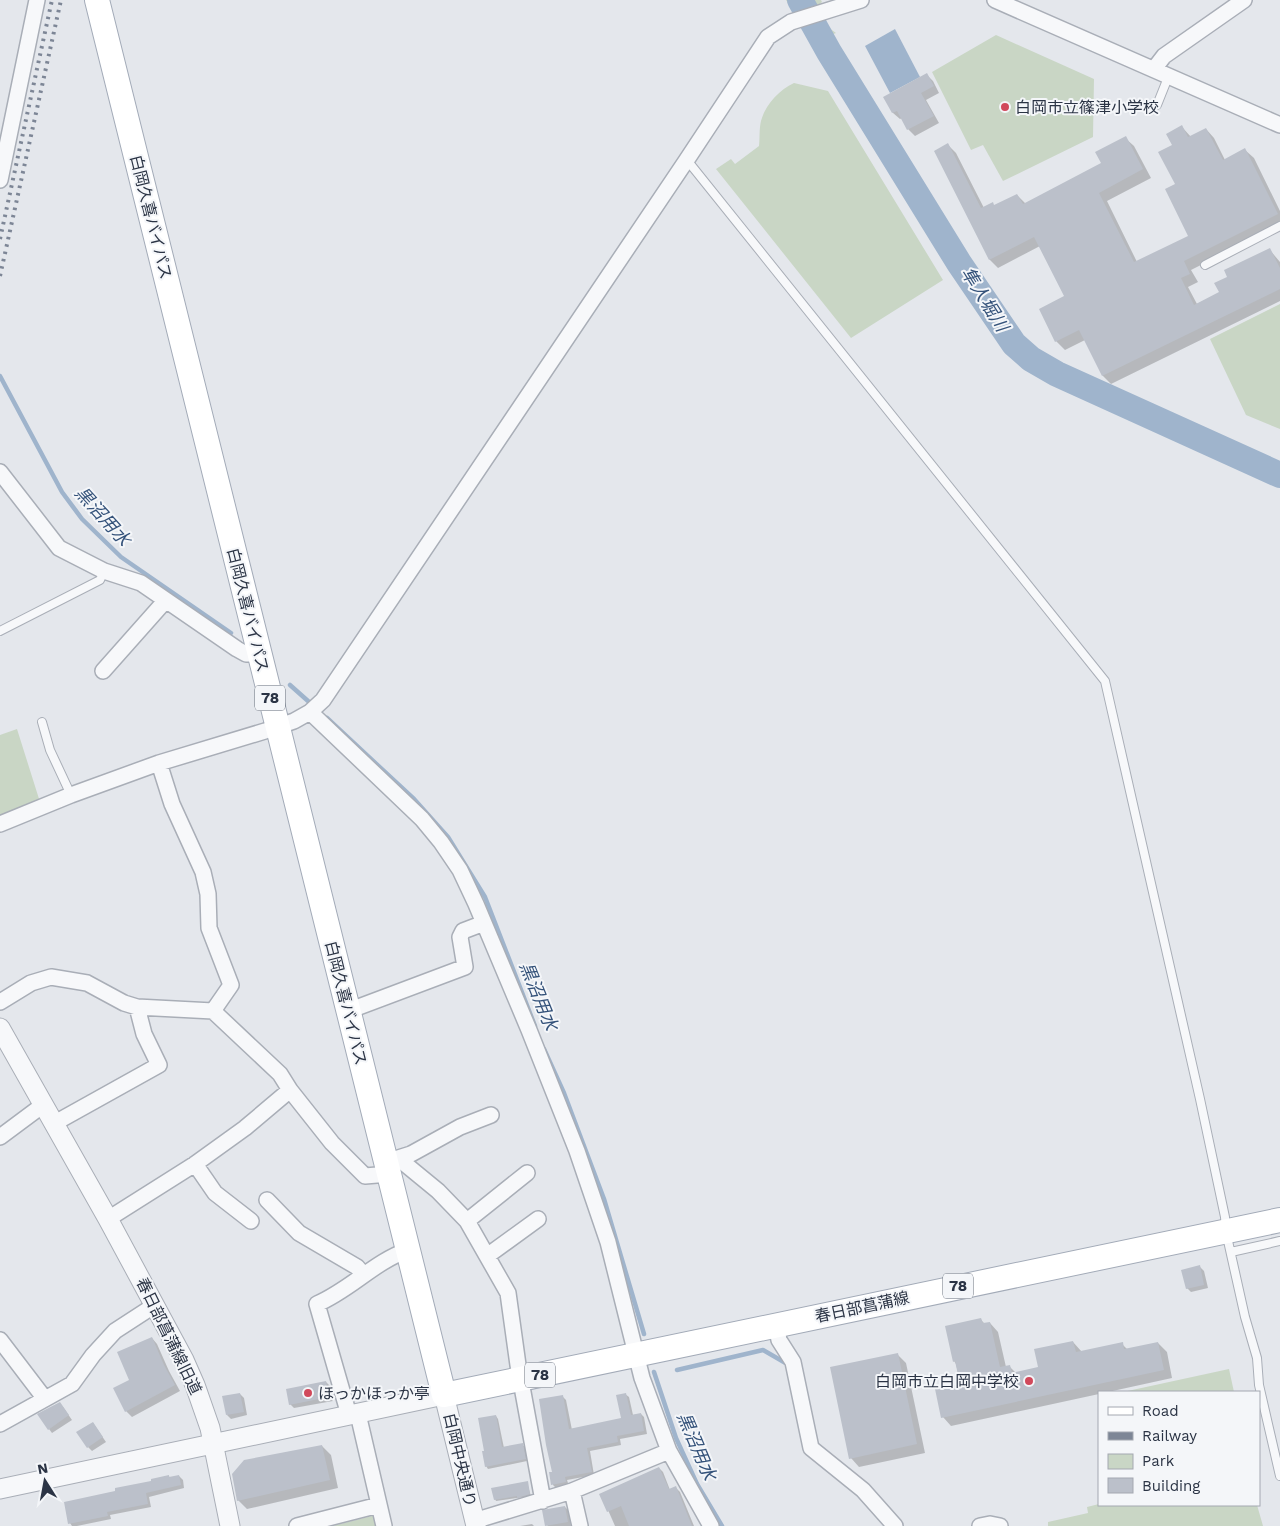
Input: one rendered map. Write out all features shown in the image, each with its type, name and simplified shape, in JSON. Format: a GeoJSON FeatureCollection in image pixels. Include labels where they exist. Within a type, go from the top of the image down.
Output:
{"type":"FeatureCollection","features":[{"type":"Feature","properties":{"kind":"main road","name":"白岡久喜バイパス"},"geometry":{"type":"LineString","coordinates":[[97,0],[348,1011],[391,1165],[408,1250],[444,1395]]}},
{"type":"Feature","properties":{"kind":"main road","name":"春日部菖蒲線"},"geometry":{"type":"LineString","coordinates":[[444,1395],[1006,1276],[1229,1242],[1280,1220]]}},
{"type":"Feature","properties":{"kind":"street"},"geometry":{"type":"LineString","coordinates":[[0,180],[36,0]]}},
{"type":"Feature","properties":{"kind":"street"},"geometry":{"type":"LineString","coordinates":[[0,824],[71,795],[159,763],[277,727],[294,721],[310,712],[328,692],[768,37],[797,20],[861,0]]}},
{"type":"Feature","properties":{"kind":"street"},"geometry":{"type":"LineString","coordinates":[[995,0],[1280,125]]}},
{"type":"Feature","properties":{"kind":"street"},"geometry":{"type":"LineString","coordinates":[[1154,69],[1164,56],[1244,0]]}},
{"type":"Feature","properties":{"kind":"street"},"geometry":{"type":"LineString","coordinates":[[0,472],[59,548],[104,571],[140,583],[237,649],[246,654],[258,654]]}},
{"type":"Feature","properties":{"kind":"street"},"geometry":{"type":"LineString","coordinates":[[103,671],[166,600]]}},
{"type":"Feature","properties":{"kind":"street"},"geometry":{"type":"LineString","coordinates":[[310,712],[422,819],[460,870],[484,923],[578,1151],[608,1242],[642,1378],[669,1451],[711,1526]]}},
{"type":"Feature","properties":{"kind":"street"},"geometry":{"type":"LineString","coordinates":[[159,763],[172,804],[203,872],[208,894],[209,928],[231,985],[213,1011]]}},
{"type":"Feature","properties":{"kind":"street"},"geometry":{"type":"LineString","coordinates":[[348,1011],[465,967],[460,937],[463,932],[484,923]]}},
{"type":"Feature","properties":{"kind":"street"},"geometry":{"type":"LineString","coordinates":[[0,1002],[31,983],[50,977],[87,983],[137,1008],[213,1011],[280,1074],[290,1090],[332,1143],[365,1176],[391,1165],[460,1127],[491,1115]]}},
{"type":"Feature","properties":{"kind":"street"},"geometry":{"type":"LineString","coordinates":[[53,1124],[159,1065],[144,1034],[137,1008]]}},
{"type":"Feature","properties":{"kind":"street","name":"春日部菖蒲線旧道"},"geometry":{"type":"LineString","coordinates":[[0,1028],[42,1105],[108,1218],[195,1385],[215,1444],[230,1526]]}},
{"type":"Feature","properties":{"kind":"street"},"geometry":{"type":"LineString","coordinates":[[108,1218],[195,1164],[245,1128],[290,1090]]}},
{"type":"Feature","properties":{"kind":"street"},"geometry":{"type":"LineString","coordinates":[[0,1137],[42,1105]]}},
{"type":"Feature","properties":{"kind":"street"},"geometry":{"type":"LineString","coordinates":[[195,1164],[215,1193],[251,1221]]}},
{"type":"Feature","properties":{"kind":"street"},"geometry":{"type":"LineString","coordinates":[[391,1165],[438,1191],[467,1221],[508,1292],[521,1379],[543,1501]]}},
{"type":"Feature","properties":{"kind":"street"},"geometry":{"type":"LineString","coordinates":[[467,1221],[527,1173]]}},
{"type":"Feature","properties":{"kind":"street"},"geometry":{"type":"LineString","coordinates":[[267,1200],[299,1233],[357,1267],[363,1274]]}},
{"type":"Feature","properties":{"kind":"street"},"geometry":{"type":"LineString","coordinates":[[487,1256],[538,1219]]}},
{"type":"Feature","properties":{"kind":"street"},"geometry":{"type":"LineString","coordinates":[[384,1526],[353,1414],[317,1304],[333,1297],[392,1255],[408,1250]]}},
{"type":"Feature","properties":{"kind":"street"},"geometry":{"type":"LineString","coordinates":[[0,1424],[72,1384],[93,1355],[115,1331],[155,1305]]}},
{"type":"Feature","properties":{"kind":"street"},"geometry":{"type":"LineString","coordinates":[[776,1326],[779,1340],[793,1362],[811,1448],[864,1490],[895,1526]]}},
{"type":"Feature","properties":{"kind":"street"},"geometry":{"type":"LineString","coordinates":[[0,1340],[45,1399]]}},
{"type":"Feature","properties":{"kind":"street"},"geometry":{"type":"LineString","coordinates":[[0,1489],[444,1395]]}},
{"type":"Feature","properties":{"kind":"street","name":"白岡中央通り"},"geometry":{"type":"LineString","coordinates":[[444,1395],[475,1524]]}},
{"type":"Feature","properties":{"kind":"street"},"geometry":{"type":"LineString","coordinates":[[475,1524],[572,1491],[669,1451]]}},
{"type":"Feature","properties":{"kind":"street"},"geometry":{"type":"LineString","coordinates":[[572,1491],[580,1526]]}},
{"type":"Feature","properties":{"kind":"street"},"geometry":{"type":"LineString","coordinates":[[297,1526],[313,1524],[379,1505]]}},
{"type":"Feature","properties":{"kind":"street"},"geometry":{"type":"LineString","coordinates":[[980,1526],[990,1524],[1000,1526]]}},
{"type":"Feature","properties":{"kind":"lane"},"geometry":{"type":"LineString","coordinates":[[1157,105],[1169,75]]}},
{"type":"Feature","properties":{"kind":"lane"},"geometry":{"type":"LineString","coordinates":[[686,161],[1106,682],[1200,1099],[1245,1317],[1257,1358],[1259,1385],[1280,1476]]}},
{"type":"Feature","properties":{"kind":"lane"},"geometry":{"type":"LineString","coordinates":[[1205,265],[1280,226]]}},
{"type":"Feature","properties":{"kind":"lane"},"geometry":{"type":"LineString","coordinates":[[0,631],[100,580],[104,571]]}},
{"type":"Feature","properties":{"kind":"lane"},"geometry":{"type":"LineString","coordinates":[[42,722],[50,750],[71,795]]}},
{"type":"Feature","properties":{"kind":"lane"},"geometry":{"type":"LineString","coordinates":[[1229,1242],[1280,1241]]}},
{"type":"Feature","properties":{"kind":"green space"},"geometry":{"type":"Polygon","coordinates":[[[786,0],[821,0],[822,2],[818,6],[825,25],[836,33],[814,42],[798,13],[792,10],[786,0]]]}},
{"type":"Feature","properties":{"kind":"green space"},"geometry":{"type":"Polygon","coordinates":[[[996,35],[1094,79],[1093,137],[1003,181],[983,145],[971,150],[932,72],[996,35]]]}},
{"type":"Feature","properties":{"kind":"green space"},"geometry":{"type":"Polygon","coordinates":[[[794,83],[828,91],[943,280],[851,338],[716,169],[731,159],[735,164],[759,146],[760,124],[766,109],[778,94],[794,83]]]}},
{"type":"Feature","properties":{"kind":"green space"},"geometry":{"type":"Polygon","coordinates":[[[1280,304],[1280,429],[1246,415],[1210,339],[1280,304]]]}},
{"type":"Feature","properties":{"kind":"green space"},"geometry":{"type":"Polygon","coordinates":[[[17,729],[40,802],[0,818],[0,735],[17,729]]]}},
{"type":"Feature","properties":{"kind":"green space"},"geometry":{"type":"Polygon","coordinates":[[[1229,1369],[1234,1391],[1128,1391],[1229,1369]]]}},
{"type":"Feature","properties":{"kind":"green space"},"geometry":{"type":"Polygon","coordinates":[[[1098,1504],[1098,1506],[1257,1506],[1263,1526],[1048,1526],[1048,1522],[1088,1513],[1087,1507],[1098,1504]]]}},
{"type":"Feature","properties":{"kind":"green space"},"geometry":{"type":"Polygon","coordinates":[[[376,1515],[379,1526],[332,1526],[376,1515]]]}},
{"type":"Feature","properties":{"kind":"water"},"geometry":{"type":"Polygon","coordinates":[[[895,29],[920,77],[890,93],[865,46],[895,29]]]}},
{"type":"Feature","properties":{"kind":"building"},"geometry":{"type":"Polygon","coordinates":[[[927,73],[934,86],[921,93],[934,116],[907,130],[897,111],[892,113],[883,97],[927,73]]]}},
{"type":"Feature","properties":{"kind":"building"},"geometry":{"type":"Polygon","coordinates":[[[1182,125],[1188,137],[1206,128],[1223,160],[1245,148],[1278,214],[1184,261],[1190,274],[1181,278],[1194,305],[1219,292],[1214,283],[1227,277],[1224,270],[1270,248],[1280,268],[1280,289],[1102,376],[1079,330],[1055,342],[1039,309],[1064,296],[1034,237],[989,260],[934,151],[948,143],[981,208],[993,202],[994,205],[1017,194],[1023,204],[1101,163],[1095,152],[1126,136],[1143,169],[1099,193],[1134,262],[1188,236],[1165,189],[1175,184],[1158,152],[1172,145],[1166,134],[1182,125]]]}},
{"type":"Feature","properties":{"kind":"building"},"geometry":{"type":"Polygon","coordinates":[[[1200,1265],[1204,1285],[1186,1289],[1181,1270],[1200,1265]]]}},
{"type":"Feature","properties":{"kind":"building"},"geometry":{"type":"Polygon","coordinates":[[[981,1318],[983,1323],[990,1322],[1000,1367],[1010,1365],[1012,1373],[1038,1367],[1034,1349],[1073,1341],[1076,1352],[1123,1342],[1124,1349],[1158,1342],[1164,1370],[941,1418],[935,1389],[960,1384],[945,1326],[981,1318]]]}},
{"type":"Feature","properties":{"kind":"building"},"geometry":{"type":"Polygon","coordinates":[[[152,1337],[175,1385],[125,1412],[113,1388],[129,1380],[117,1352],[152,1337]]]}},
{"type":"Feature","properties":{"kind":"building"},"geometry":{"type":"Polygon","coordinates":[[[898,1353],[917,1444],[849,1459],[830,1367],[898,1353]]]}},
{"type":"Feature","properties":{"kind":"building","name":"ほっかほっか亭"},"geometry":{"type":"Polygon","coordinates":[[[326,1381],[329,1397],[289,1405],[286,1389],[326,1381]]]}},
{"type":"Feature","properties":{"kind":"building"},"geometry":{"type":"Polygon","coordinates":[[[240,1393],[244,1412],[226,1415],[222,1396],[240,1393]]]}},
{"type":"Feature","properties":{"kind":"building"},"geometry":{"type":"Polygon","coordinates":[[[626,1393],[631,1415],[641,1413],[644,1431],[617,1436],[618,1442],[587,1448],[592,1472],[565,1477],[566,1482],[551,1485],[549,1472],[552,1472],[539,1399],[563,1395],[569,1429],[621,1418],[616,1395],[626,1393]]]}},
{"type":"Feature","properties":{"kind":"building"},"geometry":{"type":"Polygon","coordinates":[[[60,1402],[69,1415],[48,1430],[37,1414],[60,1402]]]}},
{"type":"Feature","properties":{"kind":"building"},"geometry":{"type":"Polygon","coordinates":[[[496,1415],[502,1447],[523,1443],[526,1459],[485,1467],[478,1418],[496,1415]]]}},
{"type":"Feature","properties":{"kind":"building"},"geometry":{"type":"Polygon","coordinates":[[[93,1422],[103,1437],[87,1448],[76,1432],[93,1422]]]}},
{"type":"Feature","properties":{"kind":"building"},"geometry":{"type":"Polygon","coordinates":[[[322,1445],[330,1480],[237,1501],[232,1474],[244,1460],[322,1445]]]}},
{"type":"Feature","properties":{"kind":"building"},"geometry":{"type":"Polygon","coordinates":[[[659,1467],[669,1489],[676,1486],[692,1526],[629,1526],[621,1506],[607,1512],[599,1494],[659,1467]]]}},
{"type":"Feature","properties":{"kind":"building"},"geometry":{"type":"Polygon","coordinates":[[[169,1475],[169,1477],[179,1475],[181,1485],[146,1493],[148,1504],[107,1512],[108,1516],[68,1524],[64,1502],[115,1491],[115,1488],[151,1481],[151,1479],[169,1475]]]}},
{"type":"Feature","properties":{"kind":"building"},"geometry":{"type":"Polygon","coordinates":[[[528,1481],[530,1494],[517,1498],[517,1496],[494,1500],[491,1488],[528,1481]]]}},
{"type":"Feature","properties":{"kind":"building"},"geometry":{"type":"Polygon","coordinates":[[[565,1506],[568,1522],[545,1526],[542,1510],[565,1506]]]}},
{"type":"Feature","properties":{"kind":"waterway","name":"隼人堀川"},"geometry":{"type":"LineString","coordinates":[[800,0],[829,52],[959,263],[1014,344],[1031,359],[1057,374],[1280,475]]}},
{"type":"Feature","properties":{"kind":"waterway","name":"黒沼用水"},"geometry":{"type":"LineString","coordinates":[[0,376],[62,492],[82,519],[121,557],[231,633]]}},
{"type":"Feature","properties":{"kind":"waterway","name":"黒沼用水"},"geometry":{"type":"LineString","coordinates":[[290,685],[308,701]]}},
{"type":"Feature","properties":{"kind":"waterway","name":"黒沼用水"},"geometry":{"type":"LineString","coordinates":[[327,718],[414,799],[448,837],[485,897],[535,1026]]}},
{"type":"Feature","properties":{"kind":"waterway","name":"黒沼用水"},"geometry":{"type":"LineString","coordinates":[[544,1049],[564,1093],[604,1199],[644,1334]]}},
{"type":"Feature","properties":{"kind":"waterway"},"geometry":{"type":"LineString","coordinates":[[677,1370],[763,1350],[789,1365]]}},
{"type":"Feature","properties":{"kind":"waterway","name":"黒沼用水"},"geometry":{"type":"LineString","coordinates":[[654,1372],[676,1438],[697,1484],[722,1526]]}},
{"type":"Feature","properties":{"kind":"railway"},"geometry":{"type":"LineString","coordinates":[[0,239],[52,0]]}},
{"type":"Feature","properties":{"kind":"railway"},"geometry":{"type":"LineString","coordinates":[[0,276],[61,0]]}},
{"type":"Feature","properties":{"kind":"place","name":"白岡市立篠津小学校"},"geometry":{"type":"Point","coordinates":[1005,107]}},
{"type":"Feature","properties":{"kind":"place","name":"白岡市立白岡中学校"},"geometry":{"type":"Point","coordinates":[1029,1381]}},
{"type":"Feature","properties":{"kind":"place","name":"ほっかほっか亭"},"geometry":{"type":"Point","coordinates":[308,1393]}}]}
